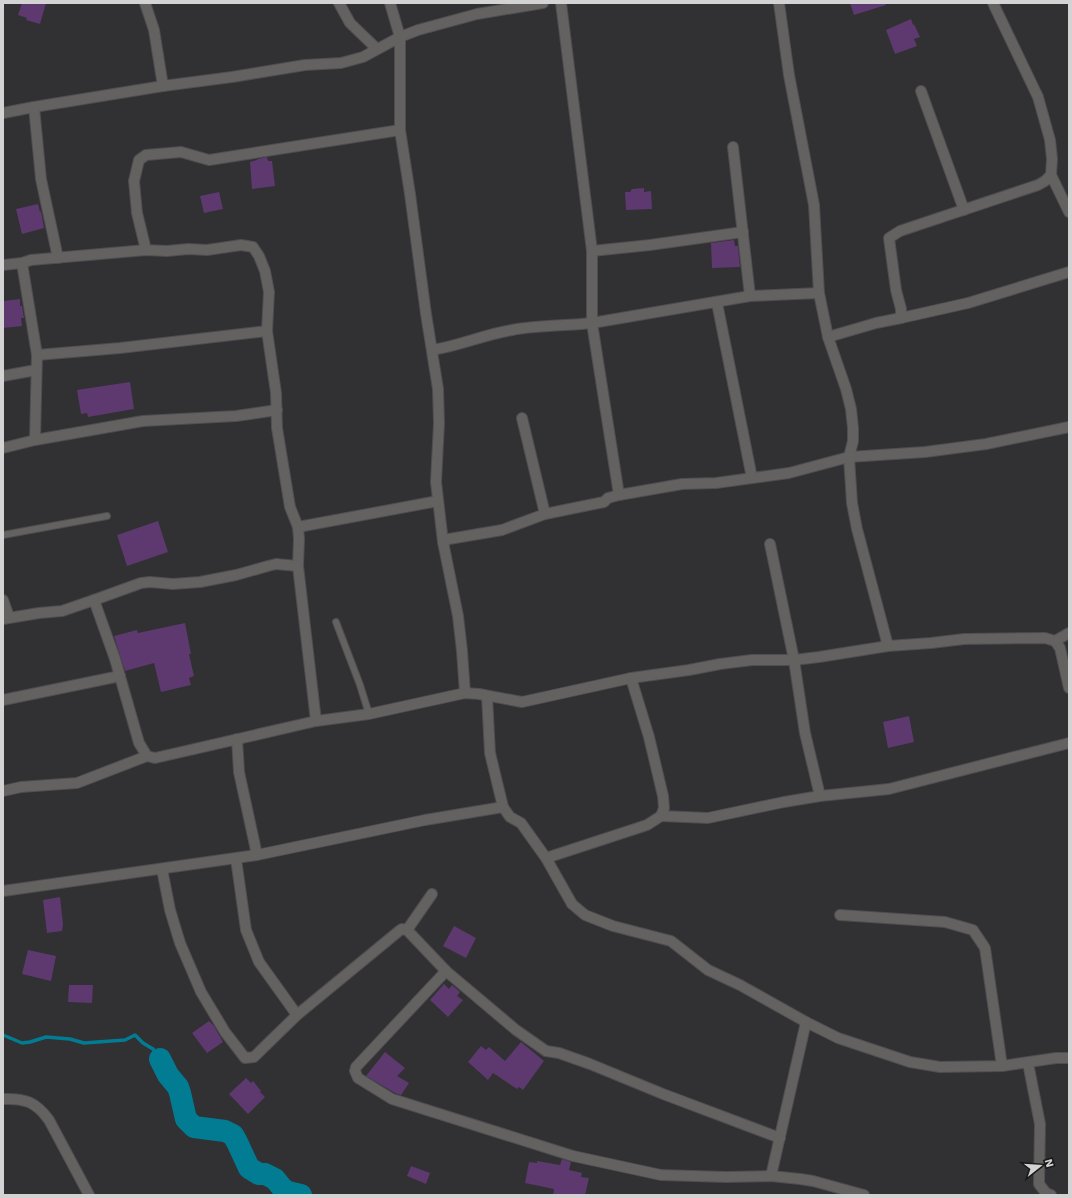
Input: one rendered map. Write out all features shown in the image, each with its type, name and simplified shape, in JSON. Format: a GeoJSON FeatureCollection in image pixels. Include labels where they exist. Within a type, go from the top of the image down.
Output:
{"type":"FeatureCollection","features":[{"type":"Feature","properties":{"kind":"street"},"geometry":{"type":"LineString","coordinates":[[145,3],[154,30],[163,86]]}},
{"type":"Feature","properties":{"kind":"street"},"geometry":{"type":"LineString","coordinates":[[339,3],[350,23],[377,49]]}},
{"type":"Feature","properties":{"kind":"street"},"geometry":{"type":"LineString","coordinates":[[390,3],[400,37],[400,130],[438,389],[439,423],[436,482],[442,542],[458,616],[465,693]]}},
{"type":"Feature","properties":{"kind":"street"},"geometry":{"type":"LineString","coordinates":[[3,113],[163,86],[305,65],[341,63],[363,57],[400,37],[418,30],[477,14],[543,3]]}},
{"type":"Feature","properties":{"kind":"street"},"geometry":{"type":"LineString","coordinates":[[561,3],[592,251],[592,323],[619,495]]}},
{"type":"Feature","properties":{"kind":"street"},"geometry":{"type":"LineString","coordinates":[[779,3],[789,75],[814,205],[818,293],[828,337],[846,388],[851,409],[853,441],[849,457],[852,503],[857,529],[888,646]]}},
{"type":"Feature","properties":{"kind":"street"},"geometry":{"type":"LineString","coordinates":[[992,3],[1038,97],[1050,140],[1052,159],[1051,175],[1069,212]]}},
{"type":"Feature","properties":{"kind":"street"},"geometry":{"type":"LineString","coordinates":[[922,91],[964,210]]}},
{"type":"Feature","properties":{"kind":"street"},"geometry":{"type":"LineString","coordinates":[[34,107],[41,179],[58,258]]}},
{"type":"Feature","properties":{"kind":"street"},"geometry":{"type":"LineString","coordinates":[[146,250],[137,213],[134,181],[139,160],[146,155],[181,152],[209,160],[400,130]]}},
{"type":"Feature","properties":{"kind":"street"},"geometry":{"type":"LineString","coordinates":[[733,147],[750,296]]}},
{"type":"Feature","properties":{"kind":"street"},"geometry":{"type":"LineString","coordinates":[[901,318],[901,309],[896,290],[889,238],[900,230],[1038,185],[1051,175]]}},
{"type":"Feature","properties":{"kind":"street"},"geometry":{"type":"LineString","coordinates":[[592,251],[650,245],[743,232]]}},
{"type":"Feature","properties":{"kind":"street"},"geometry":{"type":"LineString","coordinates":[[3,266],[32,260],[146,250],[207,250],[241,245],[253,247],[259,256],[265,271],[269,292],[267,331],[276,393],[277,428],[290,507],[298,528],[298,566],[316,721]]}},
{"type":"Feature","properties":{"kind":"street"},"geometry":{"type":"LineString","coordinates":[[22,263],[37,355],[35,440]]}},
{"type":"Feature","properties":{"kind":"street"},"geometry":{"type":"LineString","coordinates":[[828,337],[876,323],[968,303],[1069,272]]}},
{"type":"Feature","properties":{"kind":"street"},"geometry":{"type":"LineString","coordinates":[[432,350],[449,347],[490,334],[513,330],[592,323],[717,303],[750,296],[818,293]]}},
{"type":"Feature","properties":{"kind":"street"},"geometry":{"type":"LineString","coordinates":[[717,303],[752,478]]}},
{"type":"Feature","properties":{"kind":"street"},"geometry":{"type":"LineString","coordinates":[[37,355],[120,348],[267,331]]}},
{"type":"Feature","properties":{"kind":"street"},"geometry":{"type":"LineString","coordinates":[[3,376],[36,370]]}},
{"type":"Feature","properties":{"kind":"street"},"geometry":{"type":"LineString","coordinates":[[3,448],[35,440],[143,421],[236,416],[277,410]]}},
{"type":"Feature","properties":{"kind":"street"},"geometry":{"type":"LineString","coordinates":[[522,418],[545,514]]}},
{"type":"Feature","properties":{"kind":"street"},"geometry":{"type":"LineString","coordinates":[[442,542],[449,539],[502,530],[545,514],[604,502],[608,498],[619,495],[682,484],[716,483],[789,473],[849,457],[924,452],[971,446],[1069,427]]}},
{"type":"Feature","properties":{"kind":"street"},"geometry":{"type":"LineString","coordinates":[[298,528],[438,501]]}},
{"type":"Feature","properties":{"kind":"street"},"geometry":{"type":"LineString","coordinates":[[770,544],[794,660],[805,733],[820,796]]}},
{"type":"Feature","properties":{"kind":"street"},"geometry":{"type":"LineString","coordinates":[[3,600],[6,618],[62,611],[141,583],[150,582],[173,584],[200,582],[236,575],[268,566],[283,564],[298,566]]}},
{"type":"Feature","properties":{"kind":"street"},"geometry":{"type":"LineString","coordinates":[[94,600],[115,659],[139,743],[147,756]]}},
{"type":"Feature","properties":{"kind":"street"},"geometry":{"type":"LineString","coordinates":[[1055,641],[1069,633]]}},
{"type":"Feature","properties":{"kind":"street"},"geometry":{"type":"LineString","coordinates":[[3,792],[21,787],[77,783],[147,756],[155,758],[316,721],[369,714],[465,693],[522,702],[631,678],[752,660],[794,660],[888,646],[964,639],[1044,638],[1055,641],[1060,648],[1069,688]]}},
{"type":"Feature","properties":{"kind":"street"},"geometry":{"type":"LineString","coordinates":[[3,700],[120,676]]}},
{"type":"Feature","properties":{"kind":"street"},"geometry":{"type":"LineString","coordinates":[[631,678],[649,737],[663,796],[664,808],[661,816]]}},
{"type":"Feature","properties":{"kind":"street"},"geometry":{"type":"LineString","coordinates":[[487,696],[490,753],[503,808],[510,817],[521,823],[546,858],[572,904],[585,915],[613,926],[671,941],[708,970],[740,985],[806,1022],[838,1038],[910,1062],[940,1067],[1002,1066],[1056,1058],[1069,1058]]}},
{"type":"Feature","properties":{"kind":"street"},"geometry":{"type":"LineString","coordinates":[[237,739],[239,772],[258,855]]}},
{"type":"Feature","properties":{"kind":"street"},"geometry":{"type":"LineString","coordinates":[[546,858],[647,825],[661,816],[708,818],[820,796],[889,789],[1069,743]]}},
{"type":"Feature","properties":{"kind":"street"},"geometry":{"type":"LineString","coordinates":[[3,891],[236,859],[425,820],[503,808]]}},
{"type":"Feature","properties":{"kind":"street"},"geometry":{"type":"LineString","coordinates":[[236,859],[246,930],[259,962],[296,1015]]}},
{"type":"Feature","properties":{"kind":"street"},"geometry":{"type":"LineString","coordinates":[[162,869],[170,910],[180,943],[201,992],[244,1058],[254,1057],[296,1015],[399,931],[404,929],[407,930],[446,971],[516,1030],[546,1051],[559,1053],[584,1062],[663,1094],[780,1138]]}},
{"type":"Feature","properties":{"kind":"street"},"geometry":{"type":"LineString","coordinates":[[407,930],[432,894]]}},
{"type":"Feature","properties":{"kind":"street"},"geometry":{"type":"LineString","coordinates":[[840,915],[945,922],[973,930],[985,948],[1002,1066]]}},
{"type":"Feature","properties":{"kind":"street"},"geometry":{"type":"LineString","coordinates":[[446,971],[356,1067],[355,1071],[358,1078],[392,1099],[573,1156],[661,1175],[714,1177],[770,1176],[813,1181],[864,1195]]}},
{"type":"Feature","properties":{"kind":"street"},"geometry":{"type":"LineString","coordinates":[[770,1176],[806,1022]]}},
{"type":"Feature","properties":{"kind":"street"},"geometry":{"type":"LineString","coordinates":[[1028,1063],[1040,1124],[1040,1184],[1046,1194]]}},
{"type":"Feature","properties":{"kind":"street"},"geometry":{"type":"LineString","coordinates":[[3,1099],[18,1099],[26,1101],[42,1110],[49,1120],[89,1195]]}},
{"type":"Feature","properties":{"kind":"lane"},"geometry":{"type":"LineString","coordinates":[[3,535],[107,516]]}},
{"type":"Feature","properties":{"kind":"lane"},"geometry":{"type":"LineString","coordinates":[[336,622],[360,685],[369,714]]}},
{"type":"Feature","properties":{"kind":"building"},"geometry":{"type":"Polygon","coordinates":[[[22,3],[46,3],[40,24],[26,20],[27,18],[18,15],[22,3]]]}},
{"type":"Feature","properties":{"kind":"building"},"geometry":{"type":"Polygon","coordinates":[[[850,3],[885,3],[886,5],[854,15],[850,3]]]}},
{"type":"Feature","properties":{"kind":"building"},"geometry":{"type":"Polygon","coordinates":[[[911,19],[920,37],[914,39],[917,46],[895,54],[886,30],[911,19]]]}},
{"type":"Feature","properties":{"kind":"building"},"geometry":{"type":"Polygon","coordinates":[[[267,157],[268,161],[272,161],[275,186],[252,189],[250,162],[267,157]]]}},
{"type":"Feature","properties":{"kind":"building"},"geometry":{"type":"Polygon","coordinates":[[[644,188],[644,192],[651,191],[652,209],[626,210],[625,192],[630,192],[632,189],[644,188]]]}},
{"type":"Feature","properties":{"kind":"building"},"geometry":{"type":"Polygon","coordinates":[[[219,192],[223,209],[204,213],[200,196],[219,192]]]}},
{"type":"Feature","properties":{"kind":"building"},"geometry":{"type":"Polygon","coordinates":[[[38,204],[40,212],[41,211],[44,228],[22,234],[16,209],[38,204]]]}},
{"type":"Feature","properties":{"kind":"building"},"geometry":{"type":"Polygon","coordinates":[[[734,240],[735,246],[738,246],[740,267],[712,268],[711,243],[734,240]]]}},
{"type":"Feature","properties":{"kind":"building"},"geometry":{"type":"Polygon","coordinates":[[[20,299],[20,306],[22,306],[24,318],[21,318],[22,326],[3,328],[3,301],[20,299]]]}},
{"type":"Feature","properties":{"kind":"building"},"geometry":{"type":"Polygon","coordinates":[[[130,382],[134,409],[88,417],[87,413],[81,414],[77,390],[130,382]]]}},
{"type":"Feature","properties":{"kind":"building"},"geometry":{"type":"Polygon","coordinates":[[[158,521],[168,552],[127,566],[117,535],[158,521]]]}},
{"type":"Feature","properties":{"kind":"building"},"geometry":{"type":"Polygon","coordinates":[[[185,623],[191,654],[189,654],[194,676],[189,678],[191,685],[161,692],[154,663],[125,671],[114,636],[137,630],[138,633],[185,623]]]}},
{"type":"Feature","properties":{"kind":"building"},"geometry":{"type":"Polygon","coordinates":[[[909,716],[914,742],[888,748],[883,722],[909,716]]]}},
{"type":"Feature","properties":{"kind":"building"},"geometry":{"type":"Polygon","coordinates":[[[60,897],[63,924],[62,931],[47,933],[43,900],[60,897]]]}},
{"type":"Feature","properties":{"kind":"building"},"geometry":{"type":"Polygon","coordinates":[[[454,926],[476,938],[466,958],[443,946],[454,926]]]}},
{"type":"Feature","properties":{"kind":"building"},"geometry":{"type":"Polygon","coordinates":[[[28,950],[56,956],[51,981],[22,974],[28,950]]]}},
{"type":"Feature","properties":{"kind":"building"},"geometry":{"type":"Polygon","coordinates":[[[444,984],[449,989],[452,985],[460,992],[457,996],[463,1000],[448,1017],[430,1000],[444,984]]]}},
{"type":"Feature","properties":{"kind":"building"},"geometry":{"type":"Polygon","coordinates":[[[69,985],[93,985],[92,1003],[68,1002],[69,985]]]}},
{"type":"Feature","properties":{"kind":"building"},"geometry":{"type":"Polygon","coordinates":[[[209,1021],[214,1026],[223,1042],[207,1053],[192,1033],[209,1021]]]}},
{"type":"Feature","properties":{"kind":"building"},"geometry":{"type":"Polygon","coordinates":[[[521,1042],[544,1061],[523,1090],[519,1087],[517,1089],[493,1073],[488,1080],[468,1062],[481,1046],[486,1050],[489,1047],[505,1061],[521,1042]]]}},
{"type":"Feature","properties":{"kind":"building"},"geometry":{"type":"Polygon","coordinates":[[[385,1052],[405,1068],[397,1076],[409,1083],[401,1095],[366,1076],[385,1052]]]}},
{"type":"Feature","properties":{"kind":"building"},"geometry":{"type":"Polygon","coordinates":[[[246,1078],[251,1083],[253,1081],[265,1097],[248,1114],[229,1094],[246,1078]]]}},
{"type":"Feature","properties":{"kind":"building"},"geometry":{"type":"Polygon","coordinates":[[[562,1159],[571,1162],[569,1170],[582,1173],[581,1177],[589,1178],[585,1195],[553,1195],[554,1189],[525,1183],[529,1162],[537,1163],[537,1161],[560,1165],[562,1159]]]}},
{"type":"Feature","properties":{"kind":"building"},"geometry":{"type":"Polygon","coordinates":[[[411,1166],[430,1173],[426,1184],[407,1176],[411,1166]]]}},
{"type":"Feature","properties":{"kind":"waterway"},"geometry":{"type":"LineString","coordinates":[[3,1035],[22,1043],[46,1037],[70,1039],[84,1043],[125,1040],[135,1035],[143,1043],[153,1049],[160,1059]]}},
{"type":"Feature","properties":{"kind":"waterway"},"geometry":{"type":"LineString","coordinates":[[160,1059],[168,1075],[178,1087],[186,1119],[194,1127],[225,1131],[233,1135],[249,1168],[259,1174],[265,1174],[275,1179],[283,1189],[288,1192],[301,1195]]}}]}
